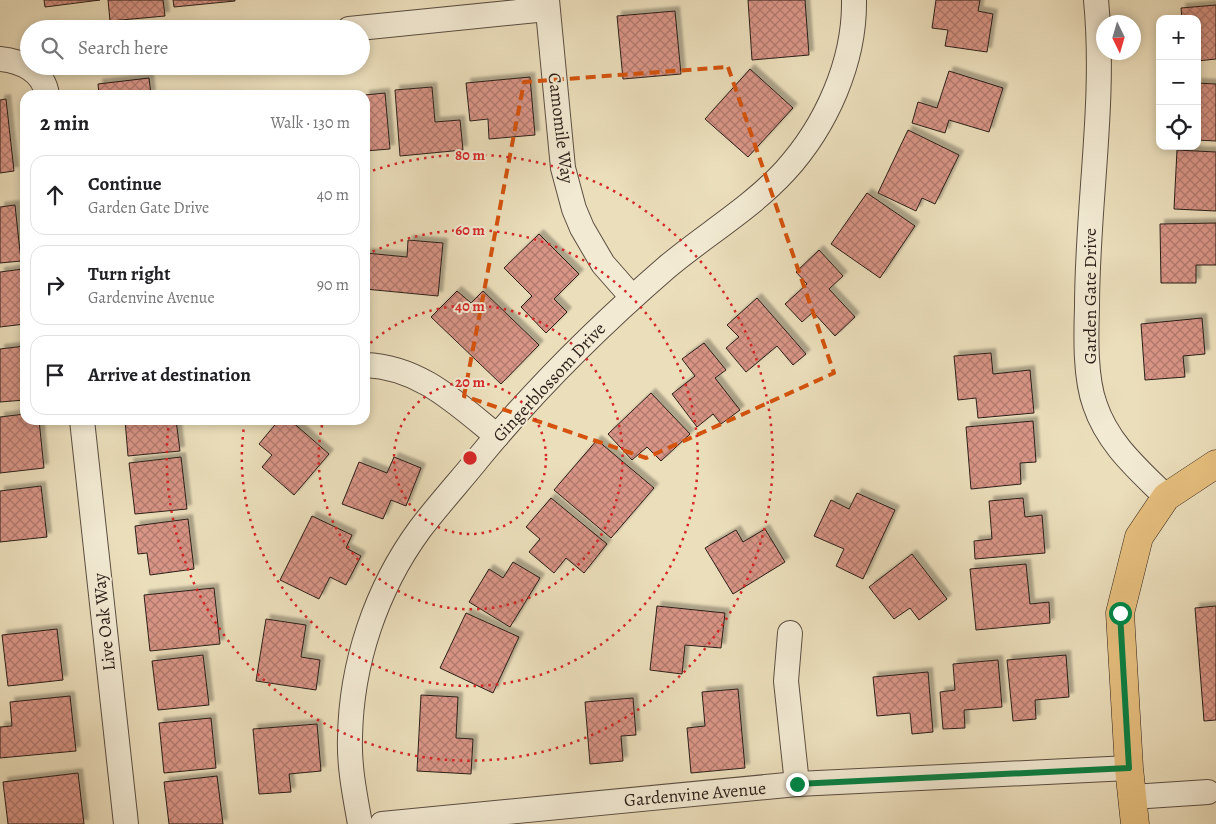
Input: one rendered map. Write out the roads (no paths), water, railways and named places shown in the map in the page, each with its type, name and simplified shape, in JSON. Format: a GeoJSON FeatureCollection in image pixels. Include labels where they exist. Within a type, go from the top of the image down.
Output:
{"type":"FeatureCollection","features":[{"type":"Feature","properties":{"kind":"main road"},"geometry":{"type":"LineString","coordinates":[[1135,824],[1129,768],[1120,613],[1139,537],[1166,498],[1216,464]]}},
{"type":"Feature","properties":{"kind":"street","name":"Gingerblossom Drive"},"geometry":{"type":"LineString","coordinates":[[360,824],[352,775],[350,738],[355,682],[368,628],[382,594],[399,561],[420,530],[497,436],[560,366],[632,297],[688,249],[757,196],[784,172],[807,144],[826,113],[840,79],[850,44],[854,0]]}},
{"type":"Feature","properties":{"kind":"street","name":"Garden Gate Drive"},"geometry":{"type":"LineString","coordinates":[[1096,0],[1100,68],[1087,276],[1086,352],[1094,405],[1115,446],[1166,498]]}},
{"type":"Feature","properties":{"kind":"street","name":"Camomile Way"},"geometry":{"type":"LineString","coordinates":[[547,5],[563,168],[574,209],[582,228],[603,264],[632,297]]}},
{"type":"Feature","properties":{"kind":"street"},"geometry":{"type":"LineString","coordinates":[[370,26],[547,5]]}},
{"type":"Feature","properties":{"kind":"street"},"geometry":{"type":"LineString","coordinates":[[0,59],[17,60],[20,62]]}},
{"type":"Feature","properties":{"kind":"street"},"geometry":{"type":"LineString","coordinates":[[37,75],[44,90]]}},
{"type":"Feature","properties":{"kind":"street"},"geometry":{"type":"LineString","coordinates":[[370,366],[396,369],[431,384],[497,436]]}},
{"type":"Feature","properties":{"kind":"street","name":"Live Oak Way"},"geometry":{"type":"LineString","coordinates":[[83,425],[126,824]]}},
{"type":"Feature","properties":{"kind":"street"},"geometry":{"type":"LineString","coordinates":[[790,633],[786,681],[797,784]]}},
{"type":"Feature","properties":{"kind":"street","name":"Gardenvine Avenue"},"geometry":{"type":"LineString","coordinates":[[382,824],[797,784],[1129,768]]}},
{"type":"Feature","properties":{"kind":"street"},"geometry":{"type":"LineString","coordinates":[[1132,797],[1208,792]]}}]}
